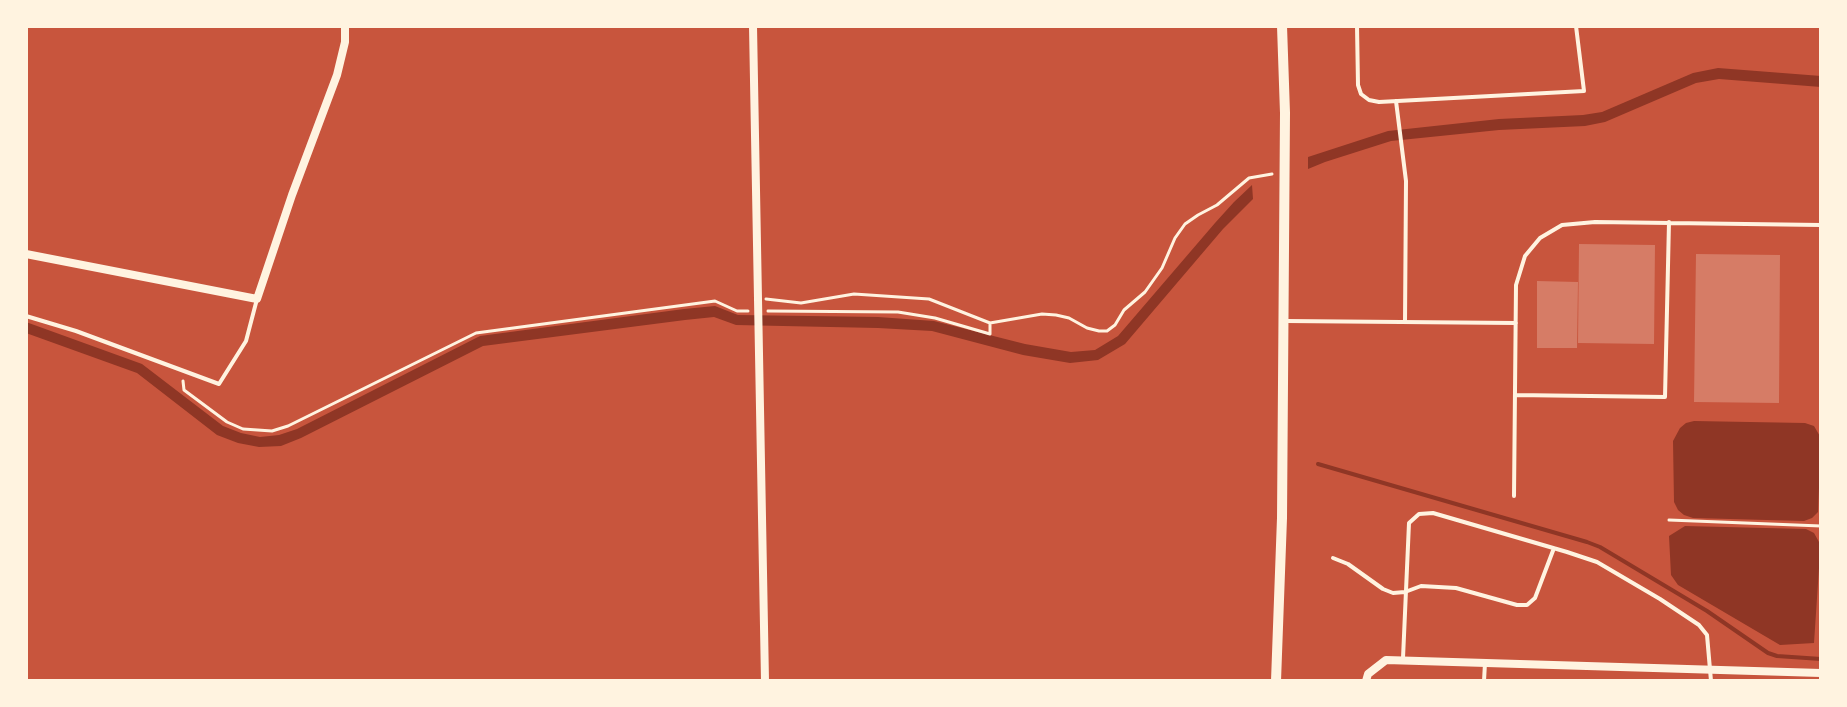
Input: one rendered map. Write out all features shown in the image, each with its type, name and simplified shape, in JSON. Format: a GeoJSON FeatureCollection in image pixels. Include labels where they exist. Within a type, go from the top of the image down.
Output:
{"type":"FeatureCollection","features":[{"type":"Feature","properties":{"kind":"street"},"geometry":{"type":"LineString","coordinates":[[26,254],[257,299],[337,75],[345,42],[345,26]]}},
{"type":"Feature","properties":{"kind":"street"},"geometry":{"type":"LineString","coordinates":[[753,26],[765,681]]}},
{"type":"Feature","properties":{"kind":"street"},"geometry":{"type":"LineString","coordinates":[[1276,681],[1282,518],[1285,113],[1282,26]]}},
{"type":"Feature","properties":{"kind":"street"},"geometry":{"type":"LineString","coordinates":[[1366,681],[1368,674],[1386,660],[1821,673]]}},
{"type":"Feature","properties":{"kind":"lane"},"geometry":{"type":"LineString","coordinates":[[1357,26],[1358,85],[1361,94],[1379,102],[1584,91],[1576,26]]}},
{"type":"Feature","properties":{"kind":"lane"},"geometry":{"type":"LineString","coordinates":[[1396,101],[1406,181],[1405,322]]}},
{"type":"Feature","properties":{"kind":"lane"},"geometry":{"type":"LineString","coordinates":[[1514,496],[1516,285],[1525,256],[1540,238],[1562,225],[1595,222],[1821,225]]}},
{"type":"Feature","properties":{"kind":"lane"},"geometry":{"type":"LineString","coordinates":[[1515,395],[1665,397],[1669,222]]}},
{"type":"Feature","properties":{"kind":"lane"},"geometry":{"type":"LineString","coordinates":[[26,316],[76,331],[219,384],[246,341],[257,299]]}},
{"type":"Feature","properties":{"kind":"lane"},"geometry":{"type":"LineString","coordinates":[[1283,321],[1516,323]]}},
{"type":"Feature","properties":{"kind":"lane"},"geometry":{"type":"LineString","coordinates":[[1403,660],[1409,523],[1419,514],[1433,513],[1597,562],[1660,599],[1699,625],[1707,635],[1711,681]]}},
{"type":"Feature","properties":{"kind":"lane"},"geometry":{"type":"LineString","coordinates":[[1333,558],[1355,568],[1393,593],[1421,586],[1456,588],[1527,605],[1535,598],[1554,548]]}},
{"type":"Feature","properties":{"kind":"lane"},"geometry":{"type":"LineString","coordinates":[[1484,681],[1485,663]]}},
{"type":"Feature","properties":{"kind":"path"},"geometry":{"type":"LineString","coordinates":[[181,370],[184,390],[227,422],[243,429],[272,431],[288,426],[476,333],[715,301],[737,311],[757,305],[801,303],[854,294],[929,299],[990,323],[1042,314],[1069,318],[1087,328],[1107,331],[1154,280],[1185,224],[1217,205],[1249,178],[1284,173]]}},
{"type":"Feature","properties":{"kind":"path"},"geometry":{"type":"LineString","coordinates":[[768,311],[898,312],[935,318],[990,334],[990,323]]}},
{"type":"Feature","properties":{"kind":"path"},"geometry":{"type":"LineString","coordinates":[[1669,520],[1821,526]]}},
{"type":"Feature","properties":{"kind":"shaded area"},"geometry":{"type":"Polygon","coordinates":[[[1718,68],[1821,76],[1821,87],[1719,79],[1696,83],[1605,122],[1391,141],[1308,169],[1308,157],[1388,131],[1602,112],[1693,73],[1718,68]]]}},
{"type":"Feature","properties":{"kind":"shaded area"},"geometry":{"type":"Polygon","coordinates":[[[1252,185],[1253,199],[1223,229],[1125,344],[1098,360],[1070,363],[1023,355],[932,331],[736,325],[714,317],[685,320],[483,346],[301,438],[281,446],[259,447],[217,435],[137,373],[26,333],[26,322],[142,364],[223,426],[260,437],[297,429],[480,336],[684,309],[715,306],[738,315],[934,321],[1025,344],[1071,352],[1095,350],[1118,336],[1215,223],[1252,185]]]}},
{"type":"Feature","properties":{"kind":"shaded area"},"geometry":{"type":"Polygon","coordinates":[[[1694,421],[1805,423],[1814,426],[1821,438],[1818,512],[1804,521],[1693,518],[1684,515],[1674,502],[1673,441],[1680,428],[1694,421]]]}},
{"type":"Feature","properties":{"kind":"shaded area"},"geometry":{"type":"Polygon","coordinates":[[[1685,526],[1806,529],[1814,533],[1820,553],[1814,643],[1780,645],[1678,585],[1671,575],[1669,536],[1685,526]]]}},
{"type":"Feature","properties":{"kind":"building"},"geometry":{"type":"Polygon","coordinates":[[[1579,244],[1655,245],[1654,344],[1578,343],[1579,244]]]}},
{"type":"Feature","properties":{"kind":"building"},"geometry":{"type":"Polygon","coordinates":[[[1696,254],[1780,255],[1779,403],[1694,402],[1696,254]]]}},
{"type":"Feature","properties":{"kind":"building"},"geometry":{"type":"Polygon","coordinates":[[[1537,281],[1578,282],[1577,348],[1537,348],[1537,281]]]}},
{"type":"Feature","properties":{"kind":"waterway"},"geometry":{"type":"LineString","coordinates":[[1318,464],[1600,547],[1707,611],[1768,653],[1821,659]]}}]}
